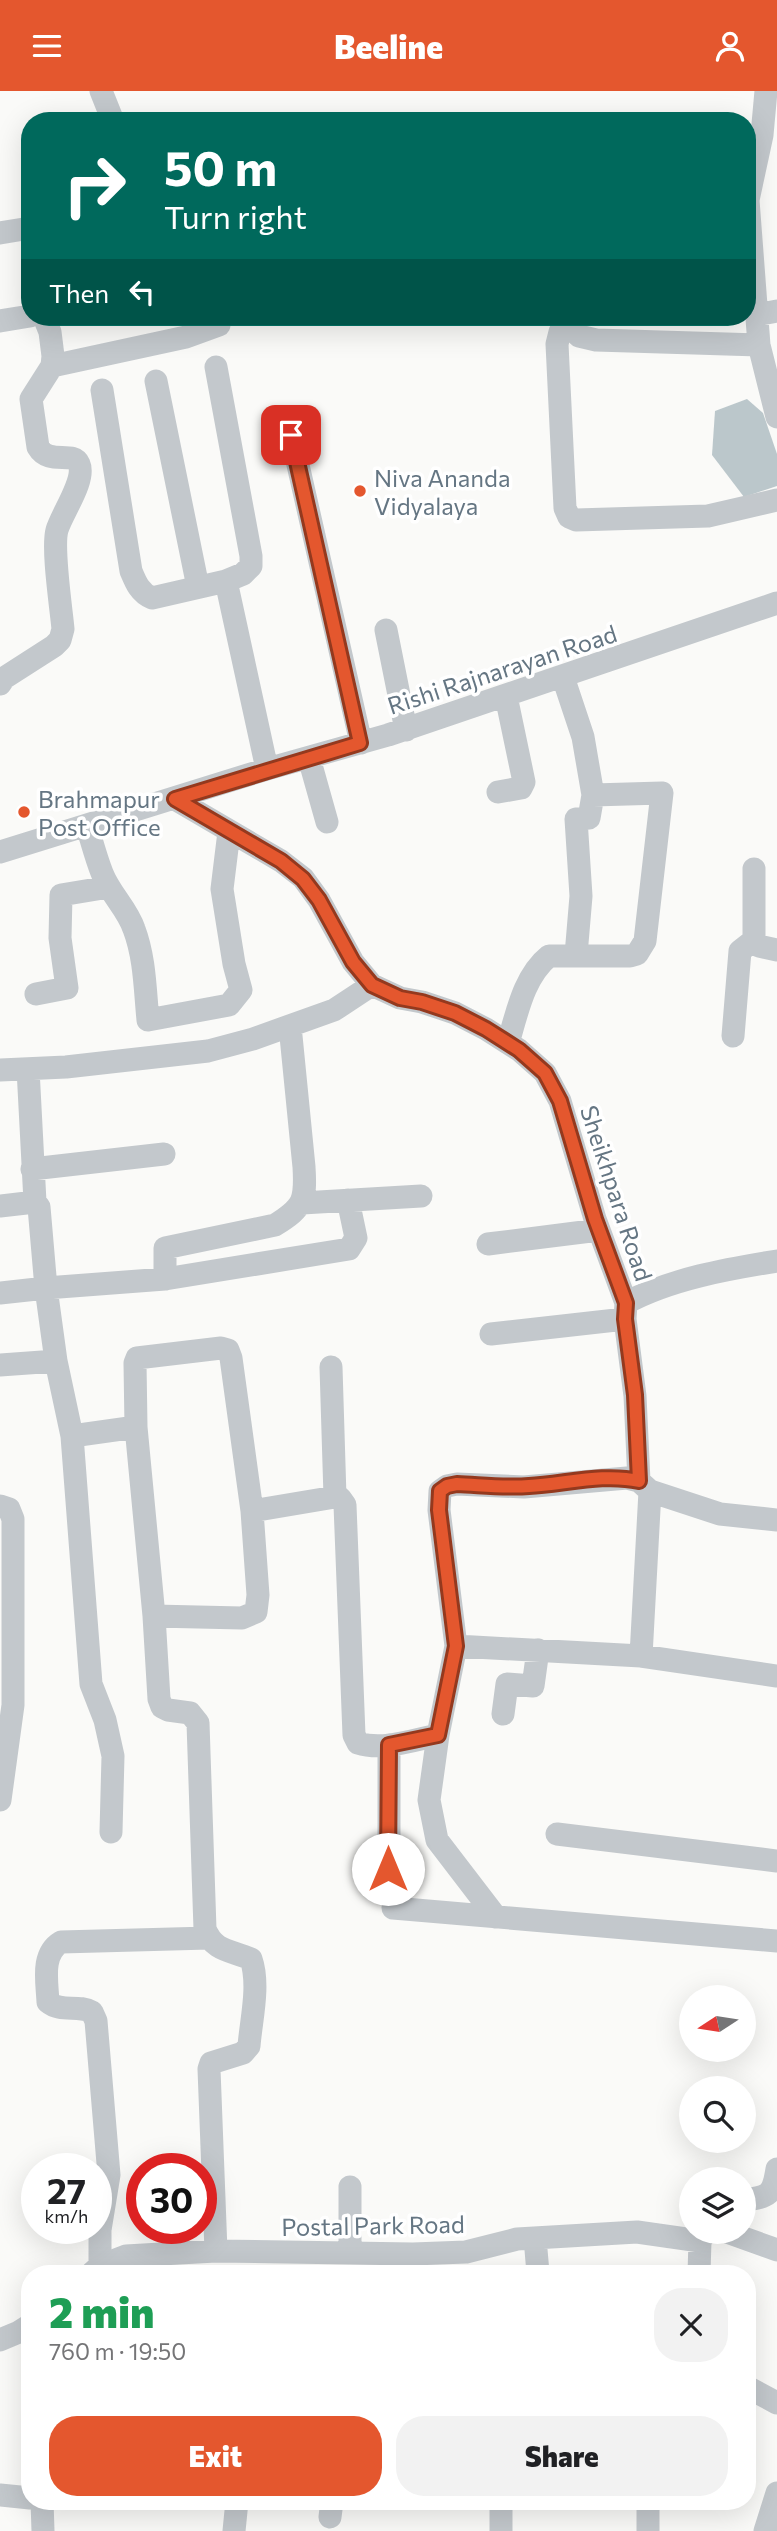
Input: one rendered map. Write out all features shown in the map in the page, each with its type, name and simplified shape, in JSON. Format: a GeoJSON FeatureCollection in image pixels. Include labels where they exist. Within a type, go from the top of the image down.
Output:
{"type":"FeatureCollection","features":[{"type":"Feature","properties":{"kind":"street"},"geometry":{"type":"LineString","coordinates":[[102,91],[110,112]]}},
{"type":"Feature","properties":{"kind":"street"},"geometry":{"type":"LineString","coordinates":[[756,148],[762,135],[766,91]]}},
{"type":"Feature","properties":{"kind":"street"},"geometry":{"type":"LineString","coordinates":[[0,233],[21,230]]}},
{"type":"Feature","properties":{"kind":"street"},"geometry":{"type":"LineString","coordinates":[[756,250],[766,313],[759,345],[777,417]]}},
{"type":"Feature","properties":{"kind":"street"},"geometry":{"type":"LineString","coordinates":[[0,321],[21,318]]}},
{"type":"Feature","properties":{"kind":"street"},"geometry":{"type":"LineString","coordinates":[[0,684],[4,678],[54,646],[60,640],[63,629],[55,538],[79,482],[81,468],[79,461],[74,458],[48,458],[38,447],[31,399],[52,366],[48,326]]}},
{"type":"Feature","properties":{"kind":"street"},"geometry":{"type":"LineString","coordinates":[[52,366],[186,337],[216,326]]}},
{"type":"Feature","properties":{"kind":"street"},"geometry":{"type":"LineString","coordinates":[[562,326],[558,344],[565,508],[569,517],[576,520],[708,516],[777,500]]}},
{"type":"Feature","properties":{"kind":"street"},"geometry":{"type":"LineString","coordinates":[[570,326],[579,336],[596,340],[759,345]]}},
{"type":"Feature","properties":{"kind":"street"},"geometry":{"type":"LineString","coordinates":[[102,390],[131,571],[136,585],[152,598],[243,575],[251,566],[216,367]]}},
{"type":"Feature","properties":{"kind":"street"},"geometry":{"type":"LineString","coordinates":[[156,381],[198,587]]}},
{"type":"Feature","properties":{"kind":"street"},"geometry":{"type":"LineString","coordinates":[[291,435],[360,743]]}},
{"type":"Feature","properties":{"kind":"street"},"geometry":{"type":"LineString","coordinates":[[226,580],[267,769]]}},
{"type":"Feature","properties":{"kind":"street","name":"Rishi Rajnarayan Road"},"geometry":{"type":"LineString","coordinates":[[0,852],[267,769],[406,730],[777,603]]}},
{"type":"Feature","properties":{"kind":"street"},"geometry":{"type":"LineString","coordinates":[[386,630],[406,730]]}},
{"type":"Feature","properties":{"kind":"street"},"geometry":{"type":"LineString","coordinates":[[563,677],[583,737],[593,795],[589,818],[576,819],[581,897],[576,955]]}},
{"type":"Feature","properties":{"kind":"street"},"geometry":{"type":"LineString","coordinates":[[499,792],[520,788],[524,782],[506,696]]}},
{"type":"Feature","properties":{"kind":"street"},"geometry":{"type":"LineString","coordinates":[[309,758],[327,822]]}},
{"type":"Feature","properties":{"kind":"street"},"geometry":{"type":"LineString","coordinates":[[508,1043],[527,985],[539,964],[549,957],[630,956],[637,954],[645,940],[662,793],[593,795]]}},
{"type":"Feature","properties":{"kind":"street","name":"Sheikhpara Road"},"geometry":{"type":"LineString","coordinates":[[175,799],[281,861],[303,879],[319,900],[353,962],[372,985],[400,998],[455,1013],[508,1043],[545,1073],[560,1101],[625,1311],[645,1486],[642,1656]]}},
{"type":"Feature","properties":{"kind":"street"},"geometry":{"type":"LineString","coordinates":[[88,826],[102,873],[128,913],[135,932],[143,965],[148,1020],[229,1005],[241,990],[222,889],[229,832]]}},
{"type":"Feature","properties":{"kind":"street"},"geometry":{"type":"LineString","coordinates":[[754,870],[754,940],[759,946],[777,950]]}},
{"type":"Feature","properties":{"kind":"street"},"geometry":{"type":"LineString","coordinates":[[36,994],[68,988],[60,938],[61,895],[109,887]]}},
{"type":"Feature","properties":{"kind":"street"},"geometry":{"type":"LineString","coordinates":[[733,1036],[740,951],[754,940]]}},
{"type":"Feature","properties":{"kind":"street"},"geometry":{"type":"LineString","coordinates":[[0,1070],[208,1051],[334,1010],[372,985]]}},
{"type":"Feature","properties":{"kind":"street"},"geometry":{"type":"LineString","coordinates":[[165,1279],[165,1248],[275,1225],[289,1217],[302,1203],[305,1187],[304,1167],[290,1026]]}},
{"type":"Feature","properties":{"kind":"street"},"geometry":{"type":"LineString","coordinates":[[28,1069],[35,1202],[39,1207],[56,1361],[72,1436],[91,1684],[105,1720],[113,1756],[111,1832]]}},
{"type":"Feature","properties":{"kind":"street"},"geometry":{"type":"LineString","coordinates":[[32,1169],[164,1154]]}},
{"type":"Feature","properties":{"kind":"street"},"geometry":{"type":"LineString","coordinates":[[302,1203],[421,1196]]}},
{"type":"Feature","properties":{"kind":"street"},"geometry":{"type":"LineString","coordinates":[[0,1293],[165,1279],[349,1249],[356,1238],[348,1200]]}},
{"type":"Feature","properties":{"kind":"street"},"geometry":{"type":"LineString","coordinates":[[0,1206],[35,1202]]}},
{"type":"Feature","properties":{"kind":"street"},"geometry":{"type":"LineString","coordinates":[[488,1244],[599,1230]]}},
{"type":"Feature","properties":{"kind":"street"},"geometry":{"type":"LineString","coordinates":[[491,1334],[625,1311],[641,1295],[692,1279],[777,1261]]}},
{"type":"Feature","properties":{"kind":"street"},"geometry":{"type":"LineString","coordinates":[[154,1616],[242,1618],[256,1612],[258,1595],[252,1511],[231,1358],[228,1350],[221,1347],[137,1359],[135,1363],[136,1427],[162,1707],[190,1713],[198,1723],[205,1929],[209,1938],[225,1952],[251,1959],[255,1979],[247,2051],[217,2060],[211,2063],[209,2069],[216,2251]]}},
{"type":"Feature","properties":{"kind":"street"},"geometry":{"type":"LineString","coordinates":[[0,1365],[56,1361]]}},
{"type":"Feature","properties":{"kind":"street"},"geometry":{"type":"LineString","coordinates":[[331,1367],[335,1497]]}},
{"type":"Feature","properties":{"kind":"street"},"geometry":{"type":"LineString","coordinates":[[72,1436],[136,1427]]}},
{"type":"Feature","properties":{"kind":"street"},"geometry":{"type":"LineString","coordinates":[[496,1917],[437,1840],[429,1800],[438,1735],[456,1646],[439,1510],[440,1491],[457,1484],[524,1487],[627,1478],[720,1514],[777,1520]]}},
{"type":"Feature","properties":{"kind":"street"},"geometry":{"type":"LineString","coordinates":[[252,1511],[340,1498],[345,1505],[354,1735],[358,1743],[368,1746],[389,1745],[438,1735]]}},
{"type":"Feature","properties":{"kind":"street"},"geometry":{"type":"LineString","coordinates":[[0,1506],[9,1509],[13,1519],[14,1600],[13,1705],[0,1800]]}},
{"type":"Feature","properties":{"kind":"street"},"geometry":{"type":"LineString","coordinates":[[456,1646],[642,1656],[777,1676]]}},
{"type":"Feature","properties":{"kind":"street"},"geometry":{"type":"LineString","coordinates":[[503,1714],[507,1684],[533,1686],[538,1650]]}},
{"type":"Feature","properties":{"kind":"street"},"geometry":{"type":"LineString","coordinates":[[388,1869],[389,1745]]}},
{"type":"Feature","properties":{"kind":"street"},"geometry":{"type":"LineString","coordinates":[[557,1834],[777,1861]]}},
{"type":"Feature","properties":{"kind":"street"},"geometry":{"type":"LineString","coordinates":[[393,1908],[777,1941]]}},
{"type":"Feature","properties":{"kind":"street"},"geometry":{"type":"LineString","coordinates":[[96,2265],[109,2175],[96,2021],[92,2012],[86,2008],[54,2007],[48,2002],[49,1953],[61,1942],[209,1938]]}},
{"type":"Feature","properties":{"kind":"street"},"geometry":{"type":"LineString","coordinates":[[756,2199],[770,2194],[775,2187],[777,2169]]}},
{"type":"Feature","properties":{"kind":"street"},"geometry":{"type":"LineString","coordinates":[[350,2187],[350,2253]]}},
{"type":"Feature","properties":{"kind":"street","name":"Postal Park Road"},"geometry":{"type":"LineString","coordinates":[[107,2265],[126,2256],[216,2251],[258,2263],[350,2253],[466,2252],[517,2239],[637,2232],[679,2235]]}},
{"type":"Feature","properties":{"kind":"street"},"geometry":{"type":"LineString","coordinates":[[535,2238],[537,2265]]}},
{"type":"Feature","properties":{"kind":"street"},"geometry":{"type":"LineString","coordinates":[[756,2242],[777,2250]]}},
{"type":"Feature","properties":{"kind":"street"},"geometry":{"type":"LineString","coordinates":[[700,2265],[702,2244]]}},
{"type":"Feature","properties":{"kind":"street"},"geometry":{"type":"LineString","coordinates":[[0,2340],[21,2331]]}},
{"type":"Feature","properties":{"kind":"street"},"geometry":{"type":"LineString","coordinates":[[756,2394],[777,2403]]}},
{"type":"Feature","properties":{"kind":"street"},"geometry":{"type":"LineString","coordinates":[[765,2531],[777,2493]]}},
{"type":"Feature","properties":{"kind":"street"},"geometry":{"type":"LineString","coordinates":[[0,2495],[21,2497]]}},
{"type":"Feature","properties":{"kind":"street"},"geometry":{"type":"LineString","coordinates":[[42,2510],[43,2531]]}},
{"type":"Feature","properties":{"kind":"street"},"geometry":{"type":"LineString","coordinates":[[234,2531],[236,2510]]}},
{"type":"Feature","properties":{"kind":"street"},"geometry":{"type":"LineString","coordinates":[[501,2510],[501,2531]]}},
{"type":"Feature","properties":{"kind":"street"},"geometry":{"type":"LineString","coordinates":[[648,2510],[648,2531]]}},
{"type":"Feature","properties":{"kind":"shaded area"},"geometry":{"type":"Polygon","coordinates":[[[747,399],[763,413],[777,454],[777,486],[744,497],[712,455],[715,411],[747,399]]]}},
{"type":"Feature","properties":{"kind":"place","name":"Niva Ananda Vidyalaya"},"geometry":{"type":"Point","coordinates":[360,491]}},
{"type":"Feature","properties":{"kind":"place","name":"Brahmapur Post Office"},"geometry":{"type":"Point","coordinates":[24,812]}},
{"type":"Feature","properties":{"kind":"route"},"geometry":{"type":"LineString","coordinates":[[291,435],[360,743],[175,799],[281,861],[303,879],[319,900],[353,962],[372,985],[400,998],[455,1013],[519,1050],[545,1073],[560,1101],[595,1219],[626,1303],[625,1319],[635,1395],[639,1481],[627,1478],[601,1479],[524,1487],[457,1484],[440,1491],[439,1510],[456,1646],[438,1735],[389,1745],[388,1869]]}}]}
